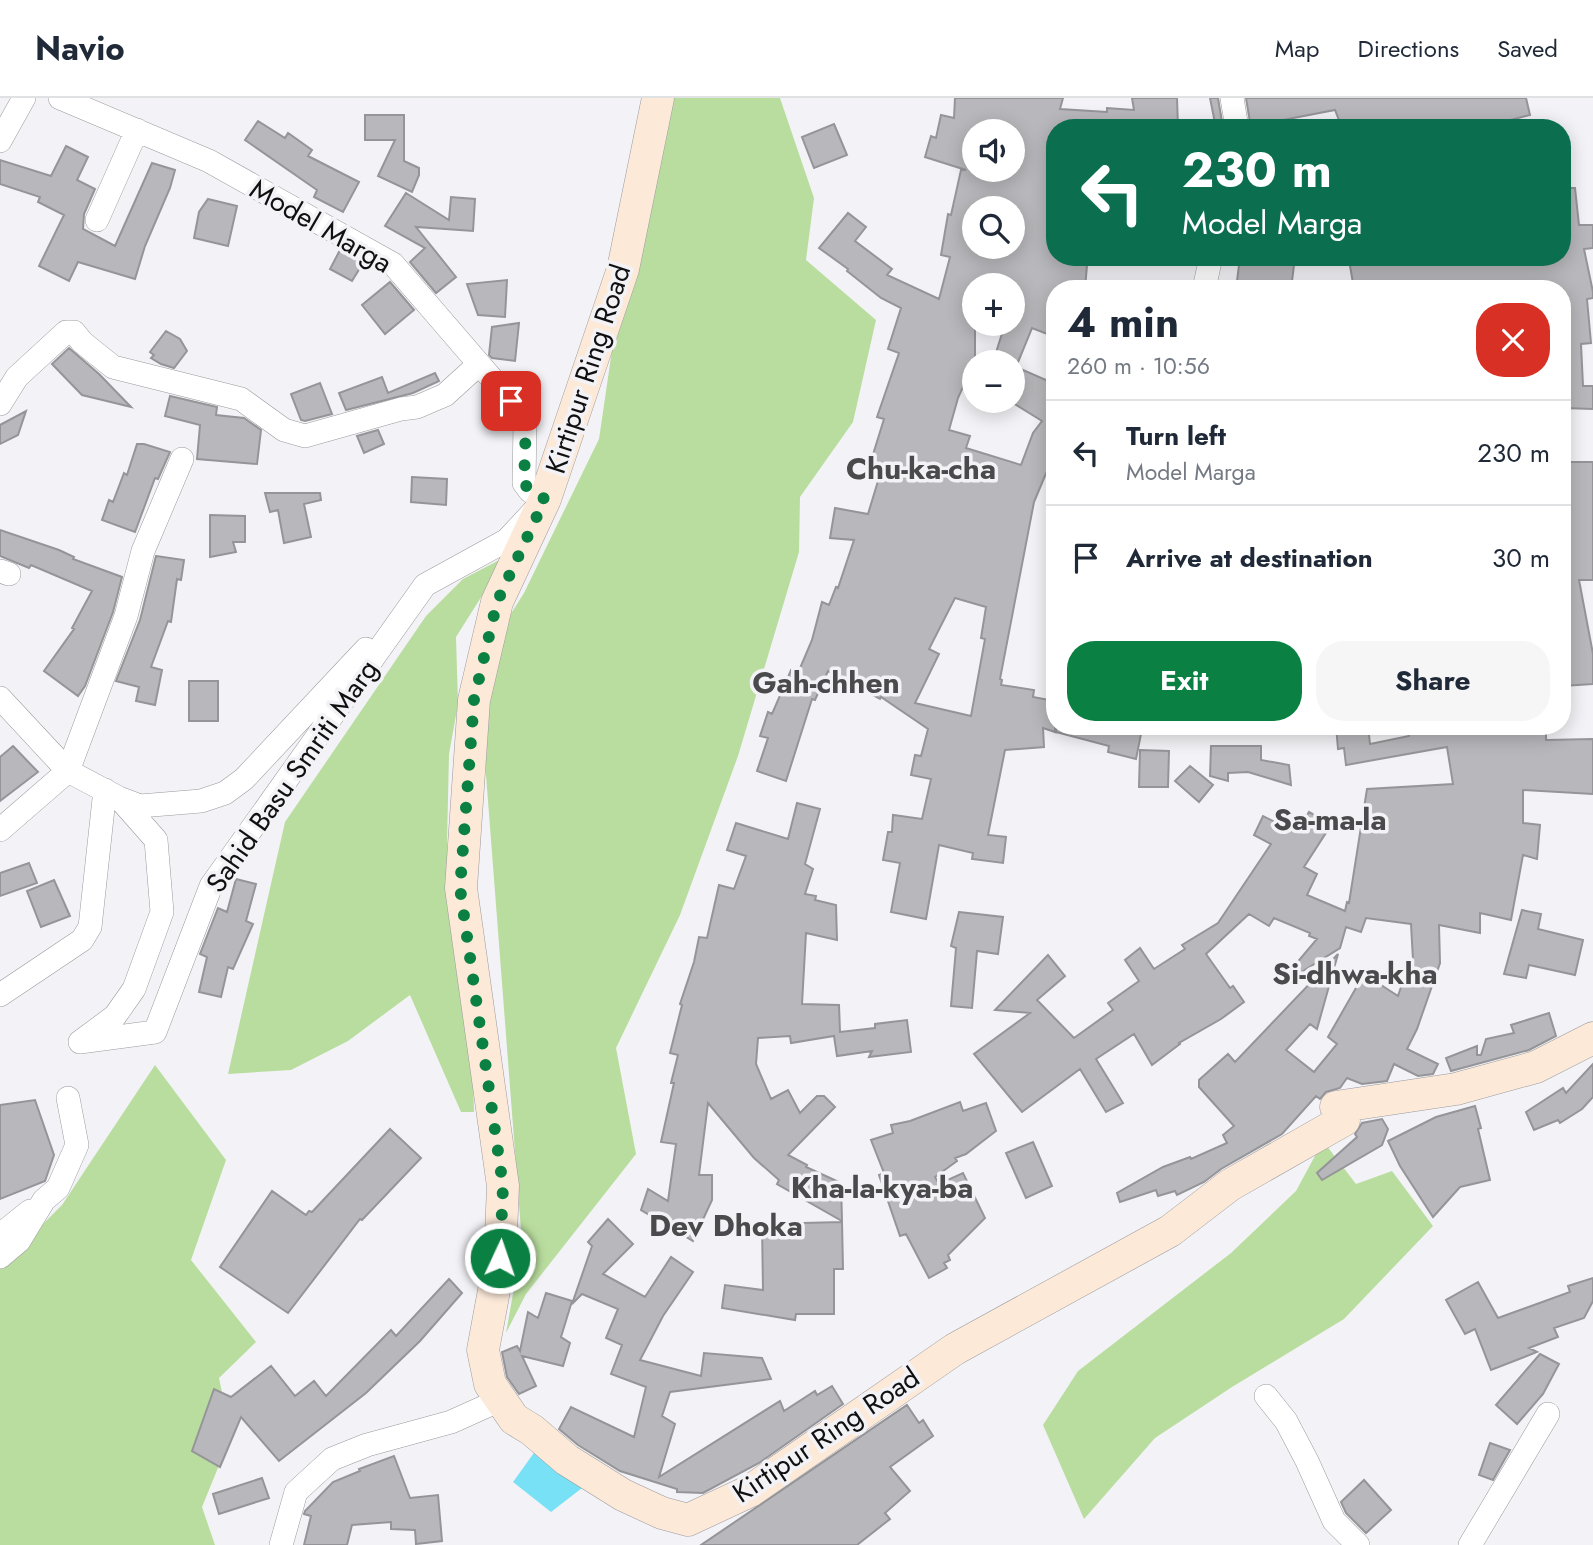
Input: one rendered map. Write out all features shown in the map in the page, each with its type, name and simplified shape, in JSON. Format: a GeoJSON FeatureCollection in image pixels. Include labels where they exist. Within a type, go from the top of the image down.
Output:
{"type":"FeatureCollection","features":[{"type":"Feature","properties":{"kind":"street"},"geometry":{"type":"LineString","coordinates":[[0,141],[24,98]]}},
{"type":"Feature","properties":{"kind":"street","name":"Model Marga"},"geometry":{"type":"LineString","coordinates":[[60,98],[209,161],[393,264],[526,422],[524,483],[530,491],[545,499]]}},
{"type":"Feature","properties":{"kind":"street","name":"Kirtipur Ring Road"},"geometry":{"type":"LineString","coordinates":[[658,98],[623,269],[545,499],[497,602],[474,700],[460,888],[503,1186],[500,1258],[483,1350],[490,1384],[514,1419],[532,1430],[567,1460],[623,1495],[662,1513],[688,1520],[750,1491],[955,1349],[1170,1231],[1230,1185],[1344,1120],[1336,1107],[1456,1088],[1536,1068],[1593,1038]]}},
{"type":"Feature","properties":{"kind":"street"},"geometry":{"type":"LineString","coordinates":[[1232,98],[1236,119]]}},
{"type":"Feature","properties":{"kind":"street"},"geometry":{"type":"LineString","coordinates":[[97,220],[136,130]]}},
{"type":"Feature","properties":{"kind":"street"},"geometry":{"type":"LineString","coordinates":[[0,404],[17,377],[66,332],[74,332],[82,342],[113,366],[241,399],[284,430],[305,436],[417,407],[445,395],[478,365]]}},
{"type":"Feature","properties":{"kind":"street"},"geometry":{"type":"LineString","coordinates":[[0,830],[68,771],[126,616],[143,551],[182,459]]}},
{"type":"Feature","properties":{"kind":"street","name":"Sahid Basu Smriti Marg"},"geometry":{"type":"LineString","coordinates":[[0,698],[68,771],[112,794],[156,840],[162,912],[134,989],[115,1016],[80,1042],[155,1032],[211,886],[425,585],[507,540],[545,499]]}},
{"type":"Feature","properties":{"kind":"street"},"geometry":{"type":"LineString","coordinates":[[0,995],[82,940],[90,927],[112,794],[140,806],[201,800],[226,793],[244,779],[425,585]]}},
{"type":"Feature","properties":{"kind":"street"},"geometry":{"type":"LineString","coordinates":[[0,1236],[58,1188],[77,1145],[68,1098]]}},
{"type":"Feature","properties":{"kind":"street"},"geometry":{"type":"LineString","coordinates":[[0,1257],[19,1241],[44,1200]]}},
{"type":"Feature","properties":{"kind":"street"},"geometry":{"type":"LineString","coordinates":[[1266,1396],[1286,1421],[1334,1521],[1358,1545]]}},
{"type":"Feature","properties":{"kind":"street"},"geometry":{"type":"LineString","coordinates":[[281,1545],[296,1492],[332,1459],[451,1422],[500,1400]]}},
{"type":"Feature","properties":{"kind":"street"},"geometry":{"type":"LineString","coordinates":[[1470,1545],[1548,1414]]}},
{"type":"Feature","properties":{"kind":"green space"},"geometry":{"type":"Polygon","coordinates":[[[649,98],[780,98],[814,198],[806,260],[876,320],[853,422],[800,497],[799,552],[738,756],[680,915],[616,1048],[636,1154],[526,1294],[506,1333],[522,1243],[485,762],[488,702],[505,623],[524,593],[599,439],[649,98]]]}},
{"type":"Feature","properties":{"kind":"green space"},"geometry":{"type":"Polygon","coordinates":[[[507,556],[456,637],[458,704],[449,754],[447,843],[452,928],[473,1080],[474,1112],[461,1112],[410,995],[348,1041],[291,1070],[228,1074],[285,822],[426,616],[463,579],[507,556]]]}},
{"type":"Feature","properties":{"kind":"green space"},"geometry":{"type":"Polygon","coordinates":[[[155,1065],[226,1160],[191,1260],[256,1342],[219,1378],[231,1436],[202,1507],[215,1545],[0,1545],[0,1267],[62,1205],[155,1065]]]}},
{"type":"Feature","properties":{"kind":"green space"},"geometry":{"type":"Polygon","coordinates":[[[1323,1141],[1356,1184],[1392,1171],[1433,1226],[1344,1319],[1232,1387],[1155,1438],[1084,1519],[1043,1425],[1078,1371],[1231,1253],[1296,1191],[1323,1141]]]}},
{"type":"Feature","properties":{"kind":"water"},"geometry":{"type":"Polygon","coordinates":[[[536,1450],[582,1488],[551,1512],[513,1482],[536,1450]]]}},
{"type":"Feature","properties":{"kind":"building"},"geometry":{"type":"Polygon","coordinates":[[[955,98],[1063,98],[1060,109],[1107,112],[1107,108],[1134,110],[1132,98],[1177,98],[1178,119],[1046,119],[1046,266],[1087,266],[1086,280],[1046,280],[1046,333],[1032,328],[1023,350],[997,350],[1001,336],[1025,336],[1025,273],[962,273],[962,336],[975,336],[975,350],[962,350],[962,389],[949,430],[970,436],[966,448],[1021,465],[1033,433],[1042,421],[1025,410],[1025,371],[1046,380],[1046,473],[1034,502],[1000,679],[1001,685],[1034,690],[1033,697],[1046,699],[1046,729],[1043,728],[1044,747],[1005,750],[988,835],[1006,837],[1003,863],[972,859],[973,853],[939,845],[926,919],[891,912],[900,863],[883,860],[888,832],[892,832],[893,815],[922,819],[931,779],[911,775],[915,755],[921,756],[928,729],[881,697],[880,699],[828,671],[815,700],[812,699],[786,781],[757,771],[768,738],[760,736],[768,712],[772,714],[791,670],[798,673],[812,640],[822,602],[829,605],[836,587],[838,588],[854,540],[830,538],[835,508],[868,514],[878,481],[866,477],[884,419],[877,417],[899,353],[888,349],[901,308],[881,298],[819,248],[848,213],[866,227],[855,241],[892,269],[887,275],[939,299],[950,257],[941,255],[948,214],[951,215],[961,170],[962,182],[1025,182],[1025,119],[962,119],[962,169],[925,157],[931,136],[936,138],[941,115],[954,118],[955,98]],[[955,598],[929,649],[939,654],[915,703],[971,716],[985,639],[981,638],[986,607],[955,598]]]}},
{"type":"Feature","properties":{"kind":"building"},"geometry":{"type":"Polygon","coordinates":[[[1210,98],[1218,98],[1222,119],[1214,119],[1210,98]]]}},
{"type":"Feature","properties":{"kind":"building"},"geometry":{"type":"Polygon","coordinates":[[[1246,98],[1526,98],[1530,115],[1514,119],[1338,119],[1335,110],[1288,119],[1250,119],[1246,98]]]}},
{"type":"Feature","properties":{"kind":"building"},"geometry":{"type":"Polygon","coordinates":[[[365,115],[404,115],[404,161],[419,168],[412,192],[378,176],[395,140],[365,140],[365,115]]]}},
{"type":"Feature","properties":{"kind":"building"},"geometry":{"type":"Polygon","coordinates":[[[258,121],[285,138],[288,133],[312,150],[308,156],[359,182],[343,212],[314,197],[317,190],[245,140],[258,121]]]}},
{"type":"Feature","properties":{"kind":"building"},"geometry":{"type":"Polygon","coordinates":[[[834,124],[847,155],[814,168],[802,137],[834,124]]]}},
{"type":"Feature","properties":{"kind":"building"},"geometry":{"type":"Polygon","coordinates":[[[66,146],[88,157],[77,180],[95,189],[84,214],[83,229],[115,246],[152,163],[175,170],[135,279],[78,262],[69,281],[39,266],[64,215],[38,202],[40,197],[0,184],[0,160],[51,176],[66,146]]]}},
{"type":"Feature","properties":{"kind":"building"},"geometry":{"type":"Polygon","coordinates":[[[1571,188],[1575,188],[1579,225],[1593,225],[1593,248],[1584,249],[1593,292],[1593,298],[1587,299],[1591,343],[1581,344],[1583,386],[1593,386],[1593,409],[1571,408],[1571,280],[1352,280],[1350,266],[1571,266],[1571,188]]]}},
{"type":"Feature","properties":{"kind":"building"},"geometry":{"type":"Polygon","coordinates":[[[406,193],[449,220],[451,197],[475,199],[473,231],[416,227],[456,277],[436,293],[410,262],[425,248],[385,226],[406,193]]]}},
{"type":"Feature","properties":{"kind":"building"},"geometry":{"type":"Polygon","coordinates":[[[208,199],[237,206],[228,246],[194,238],[199,212],[208,199]]]}},
{"type":"Feature","properties":{"kind":"building"},"geometry":{"type":"Polygon","coordinates":[[[340,250],[363,263],[352,281],[330,269],[340,250]]]}},
{"type":"Feature","properties":{"kind":"building"},"geometry":{"type":"Polygon","coordinates":[[[1239,266],[1294,266],[1292,280],[1237,280],[1239,266]]]}},
{"type":"Feature","properties":{"kind":"building"},"geometry":{"type":"Polygon","coordinates":[[[507,280],[505,317],[478,315],[467,284],[507,280]]]}},
{"type":"Feature","properties":{"kind":"building"},"geometry":{"type":"Polygon","coordinates":[[[390,282],[414,310],[385,334],[362,305],[390,282]]]}},
{"type":"Feature","properties":{"kind":"building"},"geometry":{"type":"Polygon","coordinates":[[[519,323],[515,361],[492,358],[489,355],[492,327],[519,323]]]}},
{"type":"Feature","properties":{"kind":"building"},"geometry":{"type":"Polygon","coordinates":[[[166,331],[180,339],[187,351],[174,368],[151,358],[154,355],[150,352],[166,331]]]}},
{"type":"Feature","properties":{"kind":"building"},"geometry":{"type":"Polygon","coordinates":[[[69,348],[131,407],[82,395],[52,364],[69,348]]]}},
{"type":"Feature","properties":{"kind":"building"},"geometry":{"type":"Polygon","coordinates":[[[435,373],[439,381],[413,393],[346,410],[339,393],[382,377],[388,393],[435,373]]]}},
{"type":"Feature","properties":{"kind":"building"},"geometry":{"type":"Polygon","coordinates":[[[320,383],[332,414],[301,420],[291,394],[320,383]]]}},
{"type":"Feature","properties":{"kind":"building"},"geometry":{"type":"Polygon","coordinates":[[[170,396],[217,407],[216,415],[244,418],[261,430],[257,464],[197,459],[200,425],[165,416],[170,396]]]}},
{"type":"Feature","properties":{"kind":"building"},"geometry":{"type":"Polygon","coordinates":[[[26,411],[18,435],[0,444],[0,425],[26,411]]]}},
{"type":"Feature","properties":{"kind":"building"},"geometry":{"type":"Polygon","coordinates":[[[378,430],[384,444],[364,453],[357,436],[378,430]]]}},
{"type":"Feature","properties":{"kind":"building"},"geometry":{"type":"Polygon","coordinates":[[[137,444],[170,452],[158,479],[155,478],[135,532],[102,520],[109,500],[113,502],[124,473],[127,475],[137,444]]]}},
{"type":"Feature","properties":{"kind":"building"},"geometry":{"type":"Polygon","coordinates":[[[1571,462],[1593,462],[1593,580],[1579,580],[1593,654],[1593,684],[1571,685],[1571,462]]]}},
{"type":"Feature","properties":{"kind":"building"},"geometry":{"type":"Polygon","coordinates":[[[412,477],[447,479],[446,505],[411,502],[412,477]]]}},
{"type":"Feature","properties":{"kind":"building"},"geometry":{"type":"Polygon","coordinates":[[[265,493],[320,493],[321,500],[304,504],[311,537],[284,543],[278,510],[270,512],[265,493]]]}},
{"type":"Feature","properties":{"kind":"building"},"geometry":{"type":"Polygon","coordinates":[[[210,515],[245,516],[245,542],[233,542],[236,552],[210,557],[210,515]]]}},
{"type":"Feature","properties":{"kind":"building"},"geometry":{"type":"Polygon","coordinates":[[[0,530],[59,550],[74,557],[73,559],[122,577],[113,612],[85,686],[78,696],[44,671],[74,629],[72,628],[92,591],[31,565],[29,568],[0,556],[0,530]]]}},
{"type":"Feature","properties":{"kind":"building"},"geometry":{"type":"Polygon","coordinates":[[[156,556],[184,560],[181,580],[177,579],[171,622],[168,621],[151,667],[162,670],[155,705],[136,701],[139,687],[116,681],[140,620],[156,556]]]}},
{"type":"Feature","properties":{"kind":"building"},"geometry":{"type":"Polygon","coordinates":[[[189,681],[218,681],[218,721],[189,721],[189,681]]]}},
{"type":"Feature","properties":{"kind":"building"},"geometry":{"type":"Polygon","coordinates":[[[1067,735],[1141,735],[1136,759],[1108,752],[1109,746],[1067,735]]]}},
{"type":"Feature","properties":{"kind":"building"},"geometry":{"type":"Polygon","coordinates":[[[1337,735],[1369,735],[1370,744],[1409,735],[1546,735],[1546,740],[1593,739],[1593,794],[1523,790],[1523,823],[1540,825],[1537,859],[1523,855],[1511,920],[1480,913],[1480,933],[1439,925],[1440,963],[1417,1029],[1407,1049],[1438,1064],[1433,1074],[1418,1076],[1394,1064],[1387,1081],[1362,1084],[1347,1078],[1340,1088],[1326,1092],[1320,1099],[1316,1096],[1282,1134],[1221,1169],[1204,1182],[1177,1195],[1175,1191],[1158,1196],[1156,1190],[1120,1202],[1117,1193],[1163,1167],[1190,1157],[1191,1159],[1227,1143],[1223,1135],[1234,1126],[1199,1087],[1199,1080],[1228,1054],[1235,1062],[1338,954],[1317,1029],[1310,1024],[1286,1050],[1314,1072],[1337,1044],[1328,1037],[1364,974],[1398,996],[1405,975],[1414,978],[1411,924],[1366,918],[1361,932],[1346,927],[1340,948],[1287,981],[1284,978],[1317,939],[1309,936],[1310,933],[1274,918],[1269,926],[1249,914],[1206,954],[1230,988],[1233,986],[1244,1002],[1221,1019],[1179,1043],[1152,1065],[1134,1034],[1096,1059],[1123,1103],[1106,1112],[1080,1069],[1022,1112],[974,1054],[1030,1013],[995,1010],[1048,955],[1065,976],[1037,1000],[1074,1038],[1113,1010],[1108,1003],[1139,981],[1125,960],[1140,948],[1154,969],[1185,949],[1182,945],[1218,923],[1271,844],[1254,835],[1263,816],[1297,833],[1309,812],[1331,825],[1304,867],[1317,874],[1307,895],[1345,911],[1347,902],[1349,903],[1367,789],[1453,784],[1447,747],[1346,765],[1344,748],[1338,749],[1337,735]]]}},
{"type":"Feature","properties":{"kind":"building"},"geometry":{"type":"Polygon","coordinates":[[[13,746],[38,772],[0,801],[0,757],[13,746]]]}},
{"type":"Feature","properties":{"kind":"building"},"geometry":{"type":"Polygon","coordinates":[[[1211,746],[1261,746],[1261,760],[1289,765],[1291,785],[1248,772],[1228,773],[1228,781],[1210,776],[1211,746]]]}},
{"type":"Feature","properties":{"kind":"building"},"geometry":{"type":"Polygon","coordinates":[[[1140,750],[1169,751],[1168,787],[1139,787],[1140,750]]]}},
{"type":"Feature","properties":{"kind":"building"},"geometry":{"type":"Polygon","coordinates":[[[1190,766],[1213,785],[1199,802],[1175,781],[1190,766]]]}},
{"type":"Feature","properties":{"kind":"building"},"geometry":{"type":"Polygon","coordinates":[[[797,803],[820,809],[805,864],[813,869],[805,894],[816,896],[815,900],[836,905],[837,940],[806,933],[802,1004],[839,1005],[840,1032],[875,1028],[875,1024],[907,1020],[911,1052],[869,1057],[872,1051],[837,1056],[834,1036],[791,1043],[790,1036],[758,1038],[756,1064],[771,1099],[788,1090],[800,1113],[817,1096],[824,1096],[835,1107],[788,1155],[807,1165],[806,1167],[841,1183],[842,1221],[777,1184],[779,1180],[754,1158],[708,1103],[699,1175],[712,1175],[712,1200],[693,1241],[641,1210],[648,1189],[668,1201],[676,1144],[661,1142],[678,1055],[670,1053],[682,1005],[680,1004],[699,937],[707,938],[719,885],[734,889],[746,856],[727,850],[736,823],[788,839],[797,803]]]}},
{"type":"Feature","properties":{"kind":"building"},"geometry":{"type":"Polygon","coordinates":[[[29,863],[37,883],[0,896],[0,873],[29,863]]]}},
{"type":"Feature","properties":{"kind":"building"},"geometry":{"type":"Polygon","coordinates":[[[236,879],[256,884],[246,921],[253,924],[233,969],[228,967],[221,997],[199,992],[207,957],[200,954],[218,908],[227,912],[236,879]]]}},
{"type":"Feature","properties":{"kind":"building"},"geometry":{"type":"Polygon","coordinates":[[[54,880],[70,916],[41,927],[27,891],[54,880]]]}},
{"type":"Feature","properties":{"kind":"building"},"geometry":{"type":"Polygon","coordinates":[[[1522,910],[1541,914],[1538,929],[1583,940],[1575,975],[1529,965],[1526,978],[1504,974],[1522,910]]]}},
{"type":"Feature","properties":{"kind":"building"},"geometry":{"type":"Polygon","coordinates":[[[959,912],[1003,917],[998,954],[977,951],[972,1008],[951,1006],[956,948],[951,946],[959,912]]]}},
{"type":"Feature","properties":{"kind":"building"},"geometry":{"type":"Polygon","coordinates":[[[1549,1013],[1556,1036],[1529,1050],[1451,1071],[1446,1058],[1477,1046],[1477,1055],[1481,1055],[1486,1039],[1514,1033],[1511,1025],[1549,1013]]]}},
{"type":"Feature","properties":{"kind":"building"},"geometry":{"type":"Polygon","coordinates":[[[1593,1064],[1593,1097],[1582,1109],[1560,1123],[1558,1120],[1534,1130],[1526,1112],[1563,1088],[1566,1093],[1593,1064]]]}},
{"type":"Feature","properties":{"kind":"building"},"geometry":{"type":"Polygon","coordinates":[[[35,1100],[54,1155],[45,1181],[0,1199],[0,1105],[35,1100]]]}},
{"type":"Feature","properties":{"kind":"building"},"geometry":{"type":"Polygon","coordinates":[[[960,1102],[963,1111],[986,1103],[996,1131],[966,1154],[955,1158],[957,1161],[935,1177],[939,1184],[963,1173],[985,1218],[948,1255],[950,1260],[944,1263],[947,1268],[929,1278],[906,1234],[900,1236],[879,1175],[884,1173],[871,1140],[893,1133],[891,1125],[910,1121],[960,1102]]]}},
{"type":"Feature","properties":{"kind":"building"},"geometry":{"type":"Polygon","coordinates":[[[1475,1106],[1490,1180],[1460,1187],[1433,1217],[1400,1166],[1388,1141],[1436,1117],[1475,1106]]]}},
{"type":"Feature","properties":{"kind":"building"},"geometry":{"type":"Polygon","coordinates":[[[1382,1119],[1388,1129],[1382,1145],[1322,1180],[1317,1173],[1357,1137],[1355,1134],[1362,1123],[1382,1119]]]}},
{"type":"Feature","properties":{"kind":"building"},"geometry":{"type":"Polygon","coordinates":[[[390,1129],[421,1158],[362,1220],[360,1219],[288,1313],[220,1267],[272,1191],[306,1215],[309,1211],[312,1212],[390,1129]]]}},
{"type":"Feature","properties":{"kind":"building"},"geometry":{"type":"Polygon","coordinates":[[[1033,1142],[1052,1186],[1026,1198],[1006,1153],[1033,1142]]]}},
{"type":"Feature","properties":{"kind":"building"},"geometry":{"type":"Polygon","coordinates":[[[608,1219],[633,1244],[603,1274],[645,1297],[671,1257],[693,1272],[663,1316],[640,1360],[701,1376],[704,1353],[762,1358],[771,1379],[670,1392],[662,1416],[675,1424],[659,1477],[780,1401],[784,1411],[815,1391],[817,1395],[832,1386],[843,1404],[759,1463],[703,1493],[677,1492],[677,1489],[620,1471],[578,1445],[559,1429],[571,1407],[634,1437],[646,1387],[611,1374],[622,1345],[606,1338],[618,1309],[582,1294],[572,1304],[592,1246],[588,1242],[608,1219]]]}},
{"type":"Feature","properties":{"kind":"building"},"geometry":{"type":"Polygon","coordinates":[[[842,1222],[843,1269],[834,1269],[834,1314],[796,1314],[795,1320],[722,1308],[725,1285],[763,1290],[762,1224],[842,1222]]]}},
{"type":"Feature","properties":{"kind":"building"},"geometry":{"type":"Polygon","coordinates":[[[1593,1278],[1593,1301],[1584,1318],[1554,1328],[1558,1337],[1529,1348],[1537,1352],[1491,1370],[1475,1329],[1465,1334],[1446,1300],[1478,1282],[1498,1318],[1570,1292],[1568,1286],[1593,1278]]]}},
{"type":"Feature","properties":{"kind":"building"},"geometry":{"type":"Polygon","coordinates":[[[449,1279],[462,1293],[420,1341],[366,1393],[279,1461],[241,1417],[220,1467],[192,1451],[214,1389],[231,1397],[271,1366],[295,1396],[314,1381],[326,1396],[391,1330],[396,1336],[449,1279]]]}},
{"type":"Feature","properties":{"kind":"building"},"geometry":{"type":"Polygon","coordinates":[[[546,1293],[572,1301],[561,1337],[570,1343],[563,1366],[522,1356],[536,1386],[519,1394],[507,1377],[502,1352],[517,1346],[520,1351],[528,1312],[538,1318],[546,1293]]]}},
{"type":"Feature","properties":{"kind":"building"},"geometry":{"type":"Polygon","coordinates":[[[1540,1354],[1559,1364],[1543,1394],[1517,1424],[1496,1405],[1540,1354]]]}},
{"type":"Feature","properties":{"kind":"building"},"geometry":{"type":"Polygon","coordinates":[[[907,1405],[919,1423],[923,1420],[933,1436],[890,1467],[910,1491],[885,1513],[890,1519],[857,1545],[701,1545],[907,1405]]]}},
{"type":"Feature","properties":{"kind":"building"},"geometry":{"type":"Polygon","coordinates":[[[1490,1443],[1510,1450],[1493,1480],[1479,1475],[1490,1443]]]}},
{"type":"Feature","properties":{"kind":"building"},"geometry":{"type":"Polygon","coordinates":[[[394,1456],[410,1498],[438,1495],[442,1541],[416,1544],[415,1530],[391,1529],[391,1522],[352,1525],[347,1545],[304,1545],[311,1516],[304,1514],[305,1511],[333,1482],[394,1456]]]}},
{"type":"Feature","properties":{"kind":"building"},"geometry":{"type":"Polygon","coordinates":[[[262,1478],[269,1498],[219,1514],[213,1494],[262,1478]]]}},
{"type":"Feature","properties":{"kind":"building"},"geometry":{"type":"Polygon","coordinates":[[[1364,1480],[1391,1510],[1366,1533],[1346,1513],[1341,1502],[1364,1480]]]}},
{"type":"Feature","properties":{"kind":"district","name":"Chu-ka-cha"},"geometry":{"type":"Point","coordinates":[921,468]}},
{"type":"Feature","properties":{"kind":"district","name":"Gah-chhen"},"geometry":{"type":"Point","coordinates":[826,682]}},
{"type":"Feature","properties":{"kind":"district","name":"Sa-ma-la"},"geometry":{"type":"Point","coordinates":[1330,819]}},
{"type":"Feature","properties":{"kind":"district","name":"Si-dhwa-kha"},"geometry":{"type":"Point","coordinates":[1355,973]}},
{"type":"Feature","properties":{"kind":"district","name":"Kha-la-kya-ba"},"geometry":{"type":"Point","coordinates":[882,1187]}},
{"type":"Feature","properties":{"kind":"district","name":"Dev Dhoka"},"geometry":{"type":"Point","coordinates":[726,1225]}},
{"type":"Feature","properties":{"kind":"route"},"geometry":{"type":"LineString","coordinates":[[500,1258],[503,1186],[460,888],[474,700],[497,602],[545,499],[530,491],[524,483],[526,422],[511,401]]}}]}
